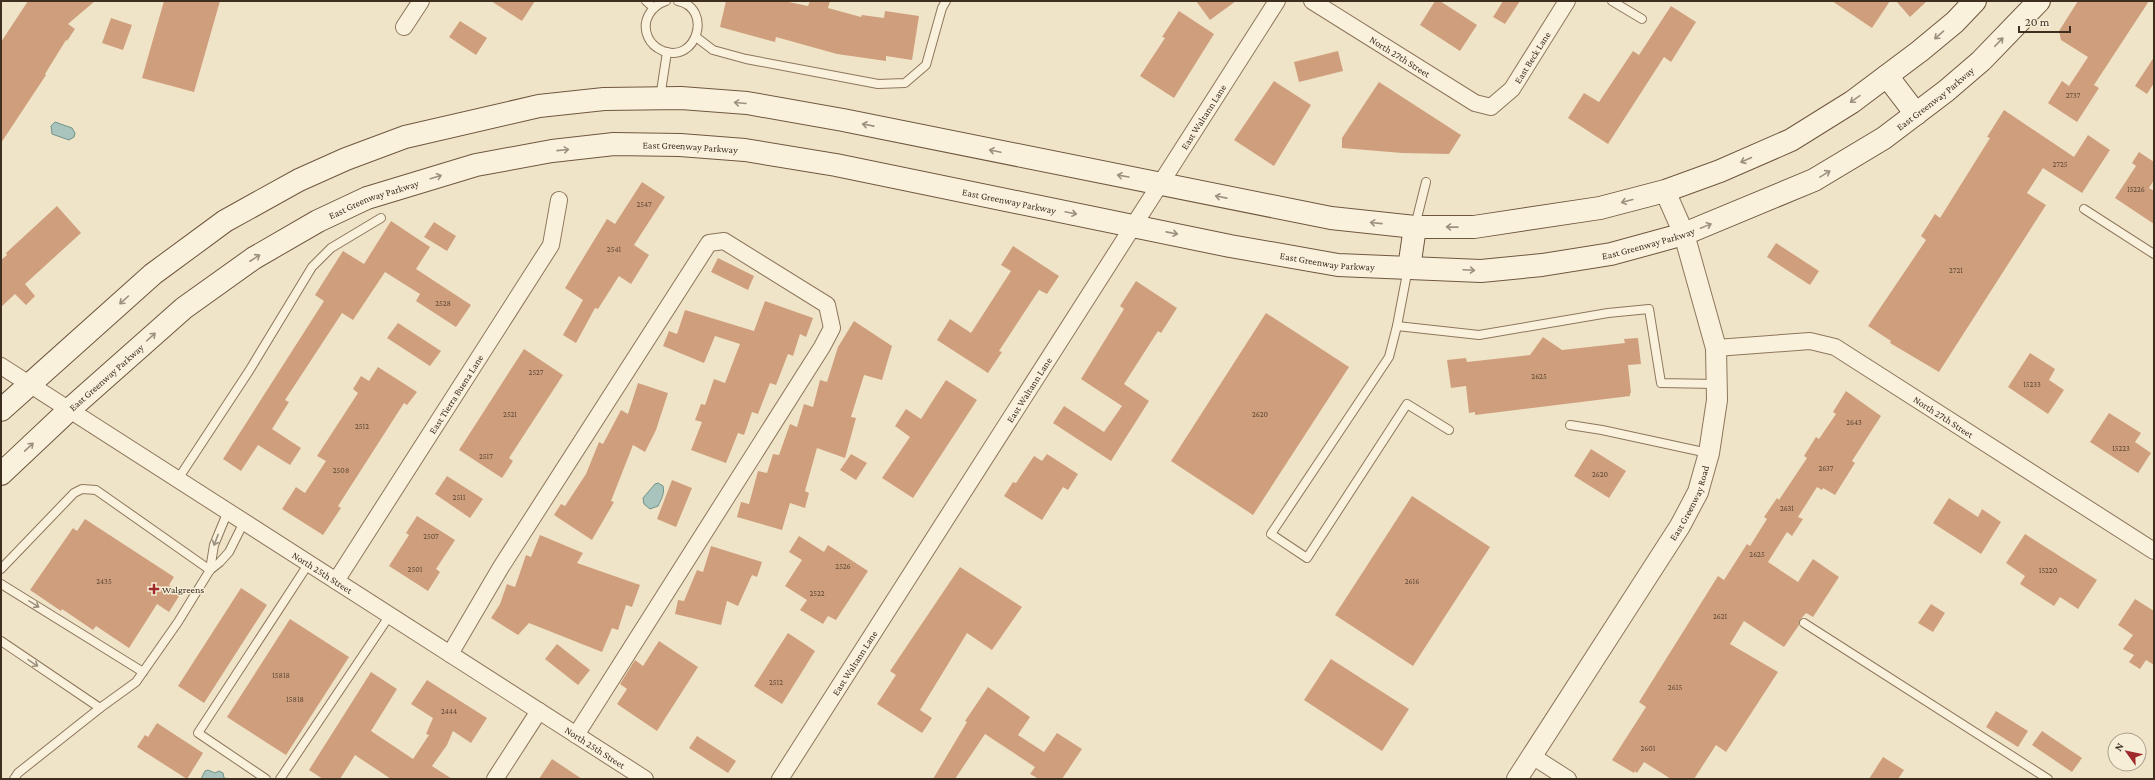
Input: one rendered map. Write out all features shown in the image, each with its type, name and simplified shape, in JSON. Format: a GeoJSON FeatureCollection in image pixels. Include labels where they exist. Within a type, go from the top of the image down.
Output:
{"type":"FeatureCollection","features":[{"type":"Feature","properties":{"kind":"main road"},"geometry":{"type":"LineString","coordinates":[[1,410],[153,274],[225,221],[300,180],[346,159],[405,137],[539,106],[604,99],[660,99],[747,103],[1161,183],[1331,218],[1415,227],[1474,228],[1534,220],[1600,208],[1665,191],[1720,171],[1791,140],[1852,102],[1887,76],[1955,22],[1975,1]]}},
{"type":"Feature","properties":{"kind":"main road","name":"East Greenway Parkway"},"geometry":{"type":"LineString","coordinates":[[1,474],[70,409],[184,308],[254,258],[318,221],[367,198],[476,165],[552,151],[614,144],[680,145],[745,150],[836,166],[1134,226],[1338,265],[1481,271],[1542,265],[1612,254],[1684,234],[1814,180],[1884,138],[1916,114],[1981,61],[2039,1]]}},
{"type":"Feature","properties":{"kind":"main road"},"geometry":{"type":"LineString","coordinates":[[1887,76],[1916,114]]}},
{"type":"Feature","properties":{"kind":"main road"},"geometry":{"type":"LineString","coordinates":[[1408,268],[1415,227]]}},
{"type":"Feature","properties":{"kind":"street"},"geometry":{"type":"LineString","coordinates":[[404,27],[421,1]]}},
{"type":"Feature","properties":{"kind":"street","name":"East Waltann Lane"},"geometry":{"type":"LineString","coordinates":[[780,779],[1278,1]]}},
{"type":"Feature","properties":{"kind":"street","name":"North 27th Street"},"geometry":{"type":"LineString","coordinates":[[1312,1],[1475,103],[1491,107]]}},
{"type":"Feature","properties":{"kind":"street","name":"East Beck Lane"},"geometry":{"type":"LineString","coordinates":[[1491,107],[1512,89],[1567,1]]}},
{"type":"Feature","properties":{"kind":"street","name":"East Greenway Road"},"geometry":{"type":"LineString","coordinates":[[1517,779],[1680,526],[1698,492],[1709,453],[1717,400],[1716,348],[1684,234],[1665,191]]}},
{"type":"Feature","properties":{"kind":"street","name":"East Tierra Buena Lane"},"geometry":{"type":"LineString","coordinates":[[336,581],[551,245],[559,200]]}},
{"type":"Feature","properties":{"kind":"street"},"geometry":{"type":"LineString","coordinates":[[450,654],[501,567],[709,243],[724,241],[826,305],[832,328],[822,347],[576,735]]}},
{"type":"Feature","properties":{"kind":"street","name":"North 27th Street"},"geometry":{"type":"LineString","coordinates":[[1716,348],[1810,341],[1835,348],[2154,551]]}},
{"type":"Feature","properties":{"kind":"street","name":"North 25th Street"},"geometry":{"type":"LineString","coordinates":[[1,366],[645,779]]}},
{"type":"Feature","properties":{"kind":"street"},"geometry":{"type":"LineString","coordinates":[[496,779],[539,711]]}},
{"type":"Feature","properties":{"kind":"street"},"geometry":{"type":"LineString","coordinates":[[1532,756],[1568,779]]}},
{"type":"Feature","properties":{"kind":"lane"},"geometry":{"type":"LineString","coordinates":[[646,1],[654,8]]}},
{"type":"Feature","properties":{"kind":"lane"},"geometry":{"type":"LineString","coordinates":[[666,1],[654,8],[647,18],[647,35],[658,49],[676,53],[684,50],[696,37],[698,20],[689,6],[678,1]]}},
{"type":"Feature","properties":{"kind":"lane"},"geometry":{"type":"LineString","coordinates":[[696,37],[713,50],[746,59],[878,84],[905,84],[926,65],[942,8],[946,1]]}},
{"type":"Feature","properties":{"kind":"lane"},"geometry":{"type":"LineString","coordinates":[[1612,1],[1642,19]]}},
{"type":"Feature","properties":{"kind":"lane"},"geometry":{"type":"LineString","coordinates":[[660,99],[667,52]]}},
{"type":"Feature","properties":{"kind":"lane"},"geometry":{"type":"LineString","coordinates":[[1415,227],[1426,182]]}},
{"type":"Feature","properties":{"kind":"lane"},"geometry":{"type":"LineString","coordinates":[[2084,210],[2154,254]]}},
{"type":"Feature","properties":{"kind":"lane"},"geometry":{"type":"LineString","coordinates":[[178,479],[249,371],[312,267],[331,248],[381,218]]}},
{"type":"Feature","properties":{"kind":"lane"},"geometry":{"type":"LineString","coordinates":[[1408,268],[1397,326],[1389,357],[1271,534],[1307,558],[1407,404],[1449,430]]}},
{"type":"Feature","properties":{"kind":"lane"},"geometry":{"type":"LineString","coordinates":[[1397,326],[1479,335],[1608,313],[1649,309],[1661,383],[1716,384]]}},
{"type":"Feature","properties":{"kind":"lane"},"geometry":{"type":"LineString","coordinates":[[1570,425],[1602,430],[1709,453]]}},
{"type":"Feature","properties":{"kind":"lane"},"geometry":{"type":"LineString","coordinates":[[1,569],[74,493],[82,489],[96,490],[210,570]]}},
{"type":"Feature","properties":{"kind":"lane"},"geometry":{"type":"LineString","coordinates":[[210,570],[214,545],[228,512]]}},
{"type":"Feature","properties":{"kind":"lane"},"geometry":{"type":"LineString","coordinates":[[14,779],[18,773],[100,708],[136,682],[178,622],[210,570],[229,552],[244,522]]}},
{"type":"Feature","properties":{"kind":"lane"},"geometry":{"type":"LineString","coordinates":[[266,779],[198,733],[309,564]]}},
{"type":"Feature","properties":{"kind":"lane"},"geometry":{"type":"LineString","coordinates":[[1,584],[143,672]]}},
{"type":"Feature","properties":{"kind":"lane"},"geometry":{"type":"LineString","coordinates":[[280,779],[390,615]]}},
{"type":"Feature","properties":{"kind":"lane"},"geometry":{"type":"LineString","coordinates":[[1804,624],[2048,779]]}},
{"type":"Feature","properties":{"kind":"lane"},"geometry":{"type":"LineString","coordinates":[[1,641],[100,708]]}},
{"type":"Feature","properties":{"kind":"water"},"geometry":{"type":"Polygon","coordinates":[[[55,122],[72,128],[75,133],[74,137],[69,140],[52,134],[51,126],[55,122]]]}},
{"type":"Feature","properties":{"kind":"water"},"geometry":{"type":"Polygon","coordinates":[[[658,483],[663,486],[662,496],[658,506],[650,509],[644,504],[643,498],[655,484],[658,483]]]}},
{"type":"Feature","properties":{"kind":"water"},"geometry":{"type":"Polygon","coordinates":[[[208,770],[215,773],[219,771],[223,773],[224,778],[230,779],[201,779],[205,771],[208,770]]]}},
{"type":"Feature","properties":{"kind":"building"},"geometry":{"type":"Polygon","coordinates":[[[28,1],[95,1],[68,24],[75,29],[67,41],[66,40],[45,74],[46,75],[1,143],[1,42],[28,1]]]}},
{"type":"Feature","properties":{"kind":"building"},"geometry":{"type":"Polygon","coordinates":[[[164,1],[220,1],[194,92],[142,78],[164,1]]]}},
{"type":"Feature","properties":{"kind":"building"},"geometry":{"type":"Polygon","coordinates":[[[491,1],[535,1],[522,21],[491,1]]]}},
{"type":"Feature","properties":{"kind":"building"},"geometry":{"type":"Polygon","coordinates":[[[726,1],[784,1],[808,6],[810,1],[830,1],[828,8],[861,17],[862,15],[884,18],[885,11],[919,16],[912,60],[886,56],[886,61],[837,54],[776,37],[775,42],[720,27],[726,1]]]}},
{"type":"Feature","properties":{"kind":"building"},"geometry":{"type":"Polygon","coordinates":[[[1196,1],[1236,1],[1210,20],[1196,1]]]}},
{"type":"Feature","properties":{"kind":"building"},"geometry":{"type":"Polygon","coordinates":[[[1435,1],[1440,1],[1477,25],[1460,51],[1420,25],[1435,1]]]}},
{"type":"Feature","properties":{"kind":"building"},"geometry":{"type":"Polygon","coordinates":[[[1503,1],[1520,1],[1505,24],[1493,17],[1503,1]]]}},
{"type":"Feature","properties":{"kind":"building"},"geometry":{"type":"Polygon","coordinates":[[[1832,1],[1890,1],[1872,28],[1832,1]]]}},
{"type":"Feature","properties":{"kind":"building"},"geometry":{"type":"Polygon","coordinates":[[[1896,1],[1927,1],[1910,17],[1896,1]]]}},
{"type":"Feature","properties":{"kind":"building"},"geometry":{"type":"Polygon","coordinates":[[[2078,1],[2149,1],[2094,85],[2099,88],[2077,122],[2048,103],[2062,81],[2069,86],[2088,57],[2061,40],[2059,31],[2078,1]]]}},
{"type":"Feature","properties":{"kind":"building"},"geometry":{"type":"Polygon","coordinates":[[[1671,6],[1696,22],[1671,62],[1664,57],[1608,144],[1568,118],[1584,93],[1599,102],[1633,51],[1639,55],[1671,6]]]}},
{"type":"Feature","properties":{"kind":"building"},"geometry":{"type":"Polygon","coordinates":[[[1179,11],[1214,34],[1174,98],[1140,76],[1165,38],[1162,37],[1179,11]]]}},
{"type":"Feature","properties":{"kind":"building"},"geometry":{"type":"Polygon","coordinates":[[[111,18],[132,25],[123,50],[102,43],[111,18]]]}},
{"type":"Feature","properties":{"kind":"building"},"geometry":{"type":"Polygon","coordinates":[[[460,21],[487,38],[476,55],[449,37],[460,21]]]}},
{"type":"Feature","properties":{"kind":"building"},"geometry":{"type":"Polygon","coordinates":[[[1338,51],[1343,71],[1299,82],[1294,62],[1338,51]]]}},
{"type":"Feature","properties":{"kind":"building"},"geometry":{"type":"Polygon","coordinates":[[[2154,57],[2154,83],[2147,94],[2135,86],[2154,57]]]}},
{"type":"Feature","properties":{"kind":"building"},"geometry":{"type":"Polygon","coordinates":[[[1274,81],[1311,105],[1274,166],[1234,140],[1274,81]]]}},
{"type":"Feature","properties":{"kind":"building"},"geometry":{"type":"Polygon","coordinates":[[[1379,82],[1461,135],[1449,154],[1402,153],[1342,148],[1342,138],[1379,82]]]}},
{"type":"Feature","properties":{"kind":"building"},"geometry":{"type":"Polygon","coordinates":[[[2004,110],[2074,157],[2088,135],[2110,150],[2082,193],[2043,168],[2027,193],[2046,205],[1939,372],[1890,343],[1891,341],[1868,326],[1926,240],[1921,236],[1935,214],[1940,218],[1990,138],[1987,137],[2004,110]]]}},
{"type":"Feature","properties":{"kind":"building"},"geometry":{"type":"Polygon","coordinates":[[[2139,152],[2154,162],[2154,180],[2149,188],[2154,191],[2154,224],[2115,198],[2136,166],[2132,163],[2139,152]]]}},
{"type":"Feature","properties":{"kind":"building"},"geometry":{"type":"Polygon","coordinates":[[[642,182],[665,197],[634,245],[649,255],[631,284],[619,276],[598,309],[595,308],[576,343],[563,335],[583,300],[565,288],[607,219],[615,224],[642,182]]]}},
{"type":"Feature","properties":{"kind":"building"},"geometry":{"type":"Polygon","coordinates":[[[57,206],[81,233],[25,284],[35,296],[26,305],[15,294],[1,307],[1,260],[7,255],[6,253],[57,206]]]}},
{"type":"Feature","properties":{"kind":"building"},"geometry":{"type":"Polygon","coordinates":[[[391,221],[430,247],[416,269],[471,305],[456,327],[416,301],[420,294],[385,272],[353,320],[342,313],[285,400],[289,402],[272,429],[301,448],[290,465],[258,445],[241,471],[223,459],[324,301],[315,295],[343,251],[364,264],[391,221]]]}},
{"type":"Feature","properties":{"kind":"building"},"geometry":{"type":"Polygon","coordinates":[[[434,222],[456,236],[447,251],[424,237],[434,222]]]}},
{"type":"Feature","properties":{"kind":"building"},"geometry":{"type":"Polygon","coordinates":[[[1776,243],[1819,271],[1810,285],[1767,257],[1776,243]]]}},
{"type":"Feature","properties":{"kind":"building"},"geometry":{"type":"Polygon","coordinates":[[[1013,246],[1059,276],[1047,294],[1039,290],[999,351],[1002,352],[988,373],[937,340],[950,319],[971,333],[1011,271],[1001,265],[1013,246]]]}},
{"type":"Feature","properties":{"kind":"building"},"geometry":{"type":"Polygon","coordinates":[[[718,258],[754,276],[748,290],[711,272],[718,258]]]}},
{"type":"Feature","properties":{"kind":"building"},"geometry":{"type":"Polygon","coordinates":[[[1136,281],[1177,308],[1161,333],[1158,331],[1124,384],[1149,401],[1111,461],[1053,423],[1064,406],[1104,432],[1122,406],[1081,379],[1124,309],[1120,306],[1136,281]]]}},
{"type":"Feature","properties":{"kind":"building"},"geometry":{"type":"Polygon","coordinates":[[[765,301],[813,318],[806,337],[800,334],[793,356],[788,354],[776,385],[770,383],[758,414],[752,412],[744,435],[738,433],[726,463],[691,450],[702,422],[695,420],[701,404],[705,405],[714,379],[725,383],[740,344],[715,336],[704,363],[663,346],[669,331],[677,334],[685,310],[754,331],[765,301]]]}},
{"type":"Feature","properties":{"kind":"building"},"geometry":{"type":"Polygon","coordinates":[[[1266,313],[1349,367],[1253,515],[1171,461],[1266,313]]]}},
{"type":"Feature","properties":{"kind":"building"},"geometry":{"type":"Polygon","coordinates":[[[854,321],[892,346],[882,380],[864,375],[851,417],[856,418],[845,458],[817,448],[805,491],[809,493],[805,508],[790,503],[782,530],[737,517],[741,502],[749,504],[758,471],[767,473],[773,454],[779,455],[790,424],[797,427],[804,404],[813,407],[820,380],[827,382],[838,347],[854,321]]]}},
{"type":"Feature","properties":{"kind":"building"},"geometry":{"type":"Polygon","coordinates":[[[398,323],[441,351],[430,366],[387,338],[398,323]]]}},
{"type":"Feature","properties":{"kind":"building"},"geometry":{"type":"Polygon","coordinates":[[[1543,337],[1562,350],[1625,343],[1624,339],[1638,338],[1641,364],[1628,365],[1630,396],[1475,415],[1475,412],[1469,413],[1466,386],[1451,388],[1447,360],[1466,358],[1467,362],[1530,355],[1543,337]]]}},
{"type":"Feature","properties":{"kind":"building"},"geometry":{"type":"Polygon","coordinates":[[[524,349],[563,375],[509,458],[513,461],[502,478],[459,450],[524,349]]]}},
{"type":"Feature","properties":{"kind":"building"},"geometry":{"type":"Polygon","coordinates":[[[2030,353],[2055,369],[2049,380],[2064,390],[2048,414],[2008,387],[2030,353]]]}},
{"type":"Feature","properties":{"kind":"building"},"geometry":{"type":"Polygon","coordinates":[[[378,367],[417,392],[407,405],[404,403],[338,506],[341,508],[323,535],[282,509],[296,487],[305,493],[326,461],[317,456],[358,393],[353,389],[361,376],[369,381],[378,367]]]}},
{"type":"Feature","properties":{"kind":"building"},"geometry":{"type":"Polygon","coordinates":[[[946,380],[977,400],[913,498],[882,478],[910,437],[895,426],[906,409],[921,419],[946,380]]]}},
{"type":"Feature","properties":{"kind":"building"},"geometry":{"type":"Polygon","coordinates":[[[638,383],[668,393],[656,430],[645,452],[633,445],[611,501],[614,502],[592,540],[554,515],[561,504],[565,506],[586,474],[599,442],[603,444],[621,410],[628,414],[638,383]]]}},
{"type":"Feature","properties":{"kind":"building"},"geometry":{"type":"Polygon","coordinates":[[[1846,391],[1881,416],[1852,461],[1855,463],[1835,495],[1823,488],[1822,490],[1817,487],[1798,517],[1803,519],[1792,536],[1787,532],[1768,562],[1798,582],[1813,559],[1839,577],[1813,617],[1806,613],[1800,620],[1799,625],[1784,647],[1744,621],[1730,644],[1778,672],[1726,752],[1716,745],[1694,779],[1671,779],[1644,762],[1637,773],[1635,771],[1634,773],[1612,760],[1646,707],[1639,702],[1718,576],[1724,580],[1747,544],[1750,546],[1767,519],[1764,517],[1777,498],[1779,500],[1807,458],[1804,456],[1816,437],[1819,439],[1836,414],[1833,412],[1846,391]]]}},
{"type":"Feature","properties":{"kind":"building"},"geometry":{"type":"Polygon","coordinates":[[[2109,413],[2141,433],[2135,442],[2151,453],[2138,473],[2090,442],[2109,413]]]}},
{"type":"Feature","properties":{"kind":"building"},"geometry":{"type":"Polygon","coordinates":[[[1591,449],[1626,471],[1609,498],[1574,476],[1591,449]]]}},
{"type":"Feature","properties":{"kind":"building"},"geometry":{"type":"Polygon","coordinates":[[[851,454],[867,463],[856,480],[840,470],[851,454]]]}},
{"type":"Feature","properties":{"kind":"building"},"geometry":{"type":"Polygon","coordinates":[[[1047,454],[1078,474],[1068,490],[1063,487],[1042,520],[1004,496],[1013,482],[1016,483],[1034,456],[1042,461],[1047,454]]]}},
{"type":"Feature","properties":{"kind":"building"},"geometry":{"type":"Polygon","coordinates":[[[447,476],[483,499],[470,518],[435,494],[447,476]]]}},
{"type":"Feature","properties":{"kind":"building"},"geometry":{"type":"Polygon","coordinates":[[[672,480],[692,488],[676,527],[657,519],[672,480]]]}},
{"type":"Feature","properties":{"kind":"building"},"geometry":{"type":"Polygon","coordinates":[[[1412,496],[1490,547],[1413,666],[1335,615],[1412,496]]]}},
{"type":"Feature","properties":{"kind":"building"},"geometry":{"type":"Polygon","coordinates":[[[1949,498],[1978,517],[1982,509],[2001,522],[1981,554],[1933,523],[1949,498]]]}},
{"type":"Feature","properties":{"kind":"building"},"geometry":{"type":"Polygon","coordinates":[[[417,516],[455,540],[436,569],[440,572],[428,591],[389,566],[409,535],[406,533],[417,516]]]}},
{"type":"Feature","properties":{"kind":"building","name":"Walgreens"},"geometry":{"type":"Polygon","coordinates":[[[85,519],[174,577],[169,585],[181,593],[169,612],[157,604],[129,648],[96,626],[93,630],[30,590],[73,528],[77,531],[85,519]]]}},
{"type":"Feature","properties":{"kind":"building"},"geometry":{"type":"Polygon","coordinates":[[[2025,534],[2097,580],[2078,609],[2060,597],[2054,606],[2020,584],[2025,576],[2006,563],[2025,534]]]}},
{"type":"Feature","properties":{"kind":"building"},"geometry":{"type":"Polygon","coordinates":[[[540,535],[583,553],[577,563],[640,585],[632,607],[626,605],[618,630],[612,628],[602,652],[529,623],[518,635],[491,618],[500,604],[507,584],[515,587],[526,555],[531,557],[540,535]]]}},
{"type":"Feature","properties":{"kind":"building"},"geometry":{"type":"Polygon","coordinates":[[[799,536],[824,552],[828,545],[868,571],[836,620],[828,616],[823,624],[800,610],[807,600],[785,586],[802,560],[789,552],[799,536]]]}},
{"type":"Feature","properties":{"kind":"building"},"geometry":{"type":"Polygon","coordinates":[[[711,546],[762,562],[757,577],[752,575],[738,606],[727,601],[721,625],[675,614],[678,600],[684,601],[697,570],[703,572],[711,546]]]}},
{"type":"Feature","properties":{"kind":"building"},"geometry":{"type":"Polygon","coordinates":[[[960,567],[1022,607],[992,650],[967,633],[920,710],[932,718],[922,733],[877,704],[896,675],[890,671],[960,567]]]}},
{"type":"Feature","properties":{"kind":"building"},"geometry":{"type":"Polygon","coordinates":[[[241,588],[267,605],[204,703],[178,686],[241,588]]]}},
{"type":"Feature","properties":{"kind":"building"},"geometry":{"type":"Polygon","coordinates":[[[2135,599],[2154,611],[2154,665],[2146,660],[2140,669],[2129,662],[2134,655],[2123,649],[2133,635],[2118,625],[2135,599]]]}},
{"type":"Feature","properties":{"kind":"building"},"geometry":{"type":"Polygon","coordinates":[[[1931,604],[1945,613],[1933,632],[1918,623],[1931,604]]]}},
{"type":"Feature","properties":{"kind":"building"},"geometry":{"type":"Polygon","coordinates":[[[290,619],[349,657],[286,755],[227,717],[290,619]]]}},
{"type":"Feature","properties":{"kind":"building"},"geometry":{"type":"Polygon","coordinates":[[[788,633],[815,651],[782,704],[754,686],[788,633]]]}},
{"type":"Feature","properties":{"kind":"building"},"geometry":{"type":"Polygon","coordinates":[[[659,641],[698,667],[657,731],[617,704],[627,689],[620,684],[635,660],[643,666],[659,641]]]}},
{"type":"Feature","properties":{"kind":"building"},"geometry":{"type":"Polygon","coordinates":[[[557,644],[590,670],[578,685],[545,659],[557,644]]]}},
{"type":"Feature","properties":{"kind":"building"},"geometry":{"type":"Polygon","coordinates":[[[1331,659],[1409,709],[1382,751],[1304,700],[1331,659]]]}},
{"type":"Feature","properties":{"kind":"building"},"geometry":{"type":"Polygon","coordinates":[[[371,672],[397,689],[371,731],[413,759],[429,735],[426,734],[433,718],[411,704],[427,680],[487,718],[471,743],[453,731],[447,745],[432,766],[452,779],[391,779],[355,755],[340,779],[323,779],[309,770],[371,672]]]}},
{"type":"Feature","properties":{"kind":"building"},"geometry":{"type":"Polygon","coordinates":[[[988,687],[1030,717],[1018,735],[1044,752],[1057,733],[1082,749],[1062,779],[1039,779],[1030,774],[1035,767],[985,734],[955,779],[933,779],[967,722],[965,721],[988,687]]]}},
{"type":"Feature","properties":{"kind":"building"},"geometry":{"type":"Polygon","coordinates":[[[1996,711],[2028,731],[2018,747],[1986,727],[1996,711]]]}},
{"type":"Feature","properties":{"kind":"building"},"geometry":{"type":"Polygon","coordinates":[[[157,723],[203,753],[187,779],[137,747],[145,735],[148,737],[157,723]]]}},
{"type":"Feature","properties":{"kind":"building"},"geometry":{"type":"Polygon","coordinates":[[[2042,731],[2082,758],[2072,772],[2032,745],[2042,731]]]}},
{"type":"Feature","properties":{"kind":"building"},"geometry":{"type":"Polygon","coordinates":[[[697,736],[736,761],[728,773],[689,748],[697,736]]]}},
{"type":"Feature","properties":{"kind":"building"},"geometry":{"type":"Polygon","coordinates":[[[1883,757],[1904,770],[1898,779],[1869,779],[1883,757]]]}},
{"type":"Feature","properties":{"kind":"building"},"geometry":{"type":"Polygon","coordinates":[[[552,759],[582,779],[539,779],[552,759]]]}},
{"type":"Feature","properties":{"kind":"place","name":"Walgreens"},"geometry":{"type":"Point","coordinates":[154,589]}}]}
